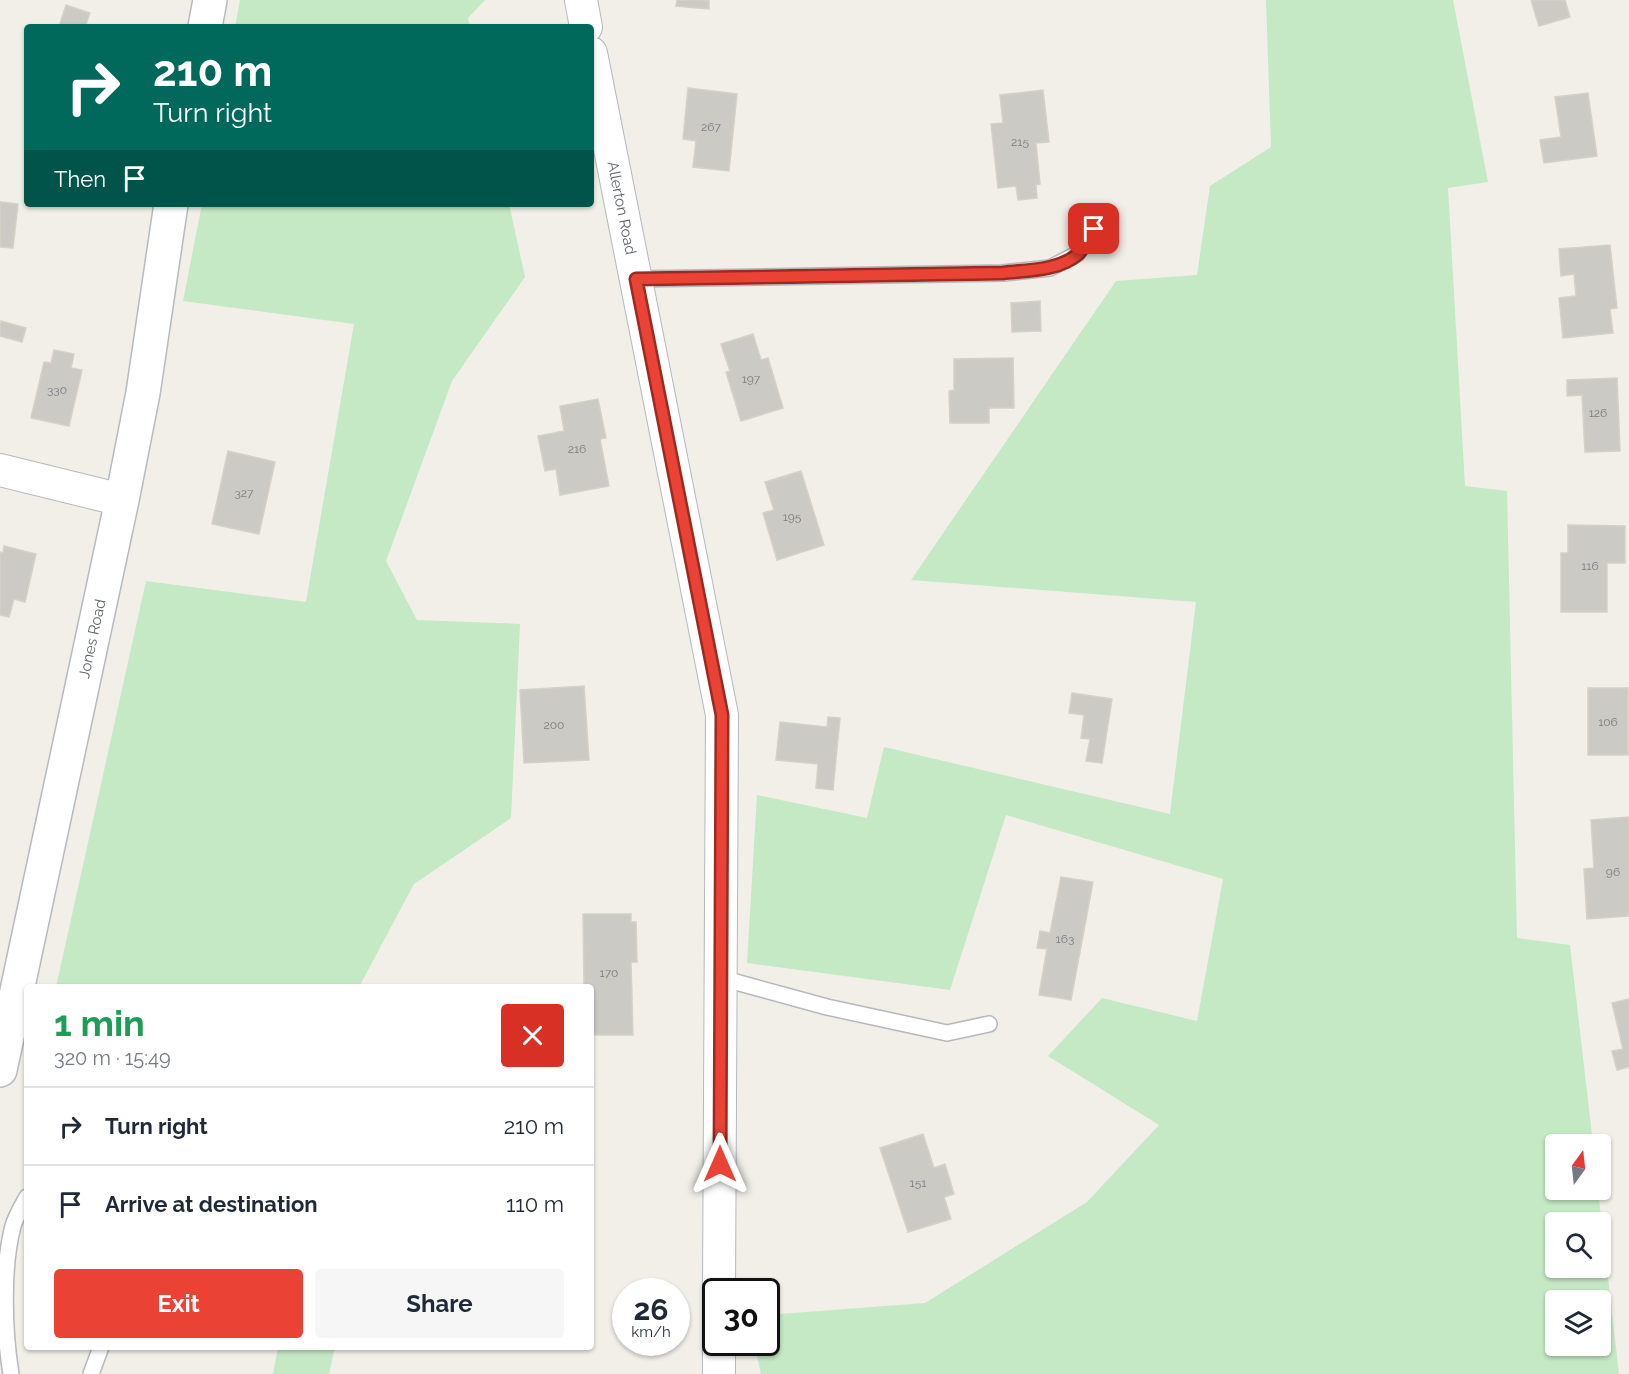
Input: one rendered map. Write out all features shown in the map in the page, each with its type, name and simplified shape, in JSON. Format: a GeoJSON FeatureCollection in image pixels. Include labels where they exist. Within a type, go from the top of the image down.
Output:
{"type":"FeatureCollection","features":[{"type":"Feature","properties":{"kind":"street"},"geometry":{"type":"LineString","coordinates":[[206,24],[210,0]]}},
{"type":"Feature","properties":{"kind":"street"},"geometry":{"type":"LineString","coordinates":[[580,0],[585,24]]}},
{"type":"Feature","properties":{"kind":"street","name":"Allerton Road"},"geometry":{"type":"LineString","coordinates":[[594,68],[722,715],[719,1278]]}},
{"type":"Feature","properties":{"kind":"street","name":"Jones Road"},"geometry":{"type":"LineString","coordinates":[[0,1070],[122,500],[143,393],[171,207]]}},
{"type":"Feature","properties":{"kind":"street"},"geometry":{"type":"LineString","coordinates":[[0,470],[122,500]]}},
{"type":"Feature","properties":{"kind":"street"},"geometry":{"type":"LineString","coordinates":[[719,1356],[719,1374]]}},
{"type":"Feature","properties":{"kind":"lane"},"geometry":{"type":"LineString","coordinates":[[636,279],[1003,273],[1050,267],[1077,254],[1094,229]]}},
{"type":"Feature","properties":{"kind":"lane"},"geometry":{"type":"LineString","coordinates":[[721,978],[827,1007],[947,1033],[989,1024]]}},
{"type":"Feature","properties":{"kind":"lane"},"geometry":{"type":"LineString","coordinates":[[11,1374],[7,1352],[7,1224],[24,1201]]}},
{"type":"Feature","properties":{"kind":"lane"},"geometry":{"type":"LineString","coordinates":[[91,1374],[99,1350]]}},
{"type":"Feature","properties":{"kind":"green space"},"geometry":{"type":"Polygon","coordinates":[[[240,0],[485,0],[468,18],[469,24],[236,24],[240,0]]]}},
{"type":"Feature","properties":{"kind":"green space"},"geometry":{"type":"Polygon","coordinates":[[[1266,0],[1453,0],[1488,182],[1448,188],[1465,486],[1507,491],[1517,938],[1570,945],[1592,1134],[1545,1134],[1545,1200],[1599,1200],[1601,1212],[1545,1212],[1545,1278],[1608,1278],[1609,1290],[1545,1290],[1545,1356],[1611,1356],[1611,1304],[1619,1374],[761,1374],[757,1356],[780,1356],[780,1314],[925,1303],[1087,1202],[1159,1125],[1048,1056],[1102,998],[1197,1021],[1223,879],[1006,815],[950,990],[747,963],[757,795],[867,818],[884,747],[1170,814],[1196,602],[911,580],[1116,281],[1197,275],[1210,186],[1271,147],[1266,0]]]}},
{"type":"Feature","properties":{"kind":"green space"},"geometry":{"type":"Polygon","coordinates":[[[201,207],[510,207],[525,277],[452,381],[386,561],[417,620],[520,624],[511,818],[414,884],[361,984],[57,984],[146,581],[306,602],[354,324],[183,301],[201,207]]]}},
{"type":"Feature","properties":{"kind":"green space"},"geometry":{"type":"Polygon","coordinates":[[[277,1350],[334,1350],[329,1374],[273,1374],[277,1350]]]}},
{"type":"Feature","properties":{"kind":"building"},"geometry":{"type":"Polygon","coordinates":[[[677,0],[709,0],[709,9],[676,6],[677,0]]]}},
{"type":"Feature","properties":{"kind":"building"},"geometry":{"type":"Polygon","coordinates":[[[1531,0],[1565,0],[1570,17],[1539,26],[1531,0]]]}},
{"type":"Feature","properties":{"kind":"building"},"geometry":{"type":"Polygon","coordinates":[[[66,5],[90,13],[86,24],[60,24],[66,5]]]}},
{"type":"Feature","properties":{"kind":"building"},"geometry":{"type":"Polygon","coordinates":[[[688,88],[737,94],[729,171],[693,167],[696,141],[683,139],[688,88]]]}},
{"type":"Feature","properties":{"kind":"building"},"geometry":{"type":"Polygon","coordinates":[[[1043,90],[1049,142],[1036,143],[1040,184],[1036,185],[1037,198],[1018,200],[1016,186],[998,188],[991,124],[1003,123],[1000,95],[1043,90]]]}},
{"type":"Feature","properties":{"kind":"building"},"geometry":{"type":"Polygon","coordinates":[[[1588,93],[1597,156],[1544,163],[1540,140],[1561,137],[1555,97],[1588,93]]]}},
{"type":"Feature","properties":{"kind":"building"},"geometry":{"type":"Polygon","coordinates":[[[0,202],[18,204],[13,248],[0,247],[0,202]]]}},
{"type":"Feature","properties":{"kind":"building"},"geometry":{"type":"Polygon","coordinates":[[[1610,245],[1617,308],[1610,309],[1613,333],[1563,338],[1559,298],[1576,296],[1574,274],[1561,276],[1559,249],[1610,245]]]}},
{"type":"Feature","properties":{"kind":"building"},"geometry":{"type":"Polygon","coordinates":[[[1040,301],[1041,331],[1012,332],[1011,303],[1040,301]]]}},
{"type":"Feature","properties":{"kind":"building"},"geometry":{"type":"Polygon","coordinates":[[[1,321],[26,328],[22,342],[0,336],[1,321]]]}},
{"type":"Feature","properties":{"kind":"building"},"geometry":{"type":"Polygon","coordinates":[[[753,334],[761,360],[768,358],[783,408],[741,421],[726,372],[730,371],[721,344],[753,334]]]}},
{"type":"Feature","properties":{"kind":"building"},"geometry":{"type":"Polygon","coordinates":[[[54,350],[74,354],[71,368],[82,370],[69,426],[31,418],[44,362],[51,363],[54,350]]]}},
{"type":"Feature","properties":{"kind":"building"},"geometry":{"type":"Polygon","coordinates":[[[1013,358],[1014,408],[989,408],[989,423],[950,423],[949,391],[954,390],[954,359],[1013,358]]]}},
{"type":"Feature","properties":{"kind":"building"},"geometry":{"type":"Polygon","coordinates":[[[1617,378],[1620,451],[1585,452],[1582,395],[1567,396],[1567,380],[1617,378]]]}},
{"type":"Feature","properties":{"kind":"building"},"geometry":{"type":"Polygon","coordinates":[[[598,399],[606,438],[600,439],[609,486],[560,495],[556,469],[545,471],[538,436],[564,431],[560,406],[598,399]]]}},
{"type":"Feature","properties":{"kind":"building"},"geometry":{"type":"Polygon","coordinates":[[[228,451],[275,462],[259,534],[212,524],[228,451]]]}},
{"type":"Feature","properties":{"kind":"building"},"geometry":{"type":"Polygon","coordinates":[[[801,471],[824,545],[777,560],[763,513],[774,510],[765,482],[801,471]]]}},
{"type":"Feature","properties":{"kind":"building"},"geometry":{"type":"Polygon","coordinates":[[[1568,525],[1625,526],[1625,563],[1607,563],[1607,612],[1561,612],[1561,553],[1568,553],[1568,525]]]}},
{"type":"Feature","properties":{"kind":"building"},"geometry":{"type":"Polygon","coordinates":[[[4,546],[36,554],[25,602],[14,599],[9,617],[0,615],[0,552],[3,553],[4,546]]]}},
{"type":"Feature","properties":{"kind":"building"},"geometry":{"type":"Polygon","coordinates":[[[584,686],[589,760],[524,763],[520,690],[584,686]]]}},
{"type":"Feature","properties":{"kind":"building"},"geometry":{"type":"Polygon","coordinates":[[[1588,688],[1628,688],[1628,755],[1588,755],[1588,688]]]}},
{"type":"Feature","properties":{"kind":"building"},"geometry":{"type":"Polygon","coordinates":[[[1072,693],[1112,699],[1102,763],[1086,761],[1090,739],[1081,738],[1084,715],[1069,713],[1072,693]]]}},
{"type":"Feature","properties":{"kind":"building"},"geometry":{"type":"Polygon","coordinates":[[[828,717],[840,718],[833,790],[816,788],[818,764],[776,760],[780,722],[827,727],[828,717]]]}},
{"type":"Feature","properties":{"kind":"building"},"geometry":{"type":"Polygon","coordinates":[[[1629,817],[1629,916],[1587,919],[1584,869],[1594,868],[1591,820],[1629,817]]]}},
{"type":"Feature","properties":{"kind":"building"},"geometry":{"type":"Polygon","coordinates":[[[1061,877],[1093,882],[1071,1000],[1039,995],[1047,949],[1037,948],[1040,931],[1050,933],[1061,877]]]}},
{"type":"Feature","properties":{"kind":"building"},"geometry":{"type":"Polygon","coordinates":[[[583,914],[631,914],[631,922],[636,922],[637,962],[631,962],[633,1035],[594,1035],[594,984],[584,984],[583,914]]]}},
{"type":"Feature","properties":{"kind":"building"},"geometry":{"type":"Polygon","coordinates":[[[1629,999],[1629,1067],[1617,1070],[1612,1051],[1623,1049],[1612,1003],[1629,999]]]}},
{"type":"Feature","properties":{"kind":"building"},"geometry":{"type":"Polygon","coordinates":[[[923,1134],[934,1168],[945,1164],[954,1194],[944,1197],[951,1219],[908,1232],[880,1148],[923,1134]]]}},
{"type":"Feature","properties":{"kind":"route"},"geometry":{"type":"LineString","coordinates":[[720,1164],[722,715],[636,279],[1003,273],[1050,267],[1064,261],[1077,254],[1094,229]]}}]}
